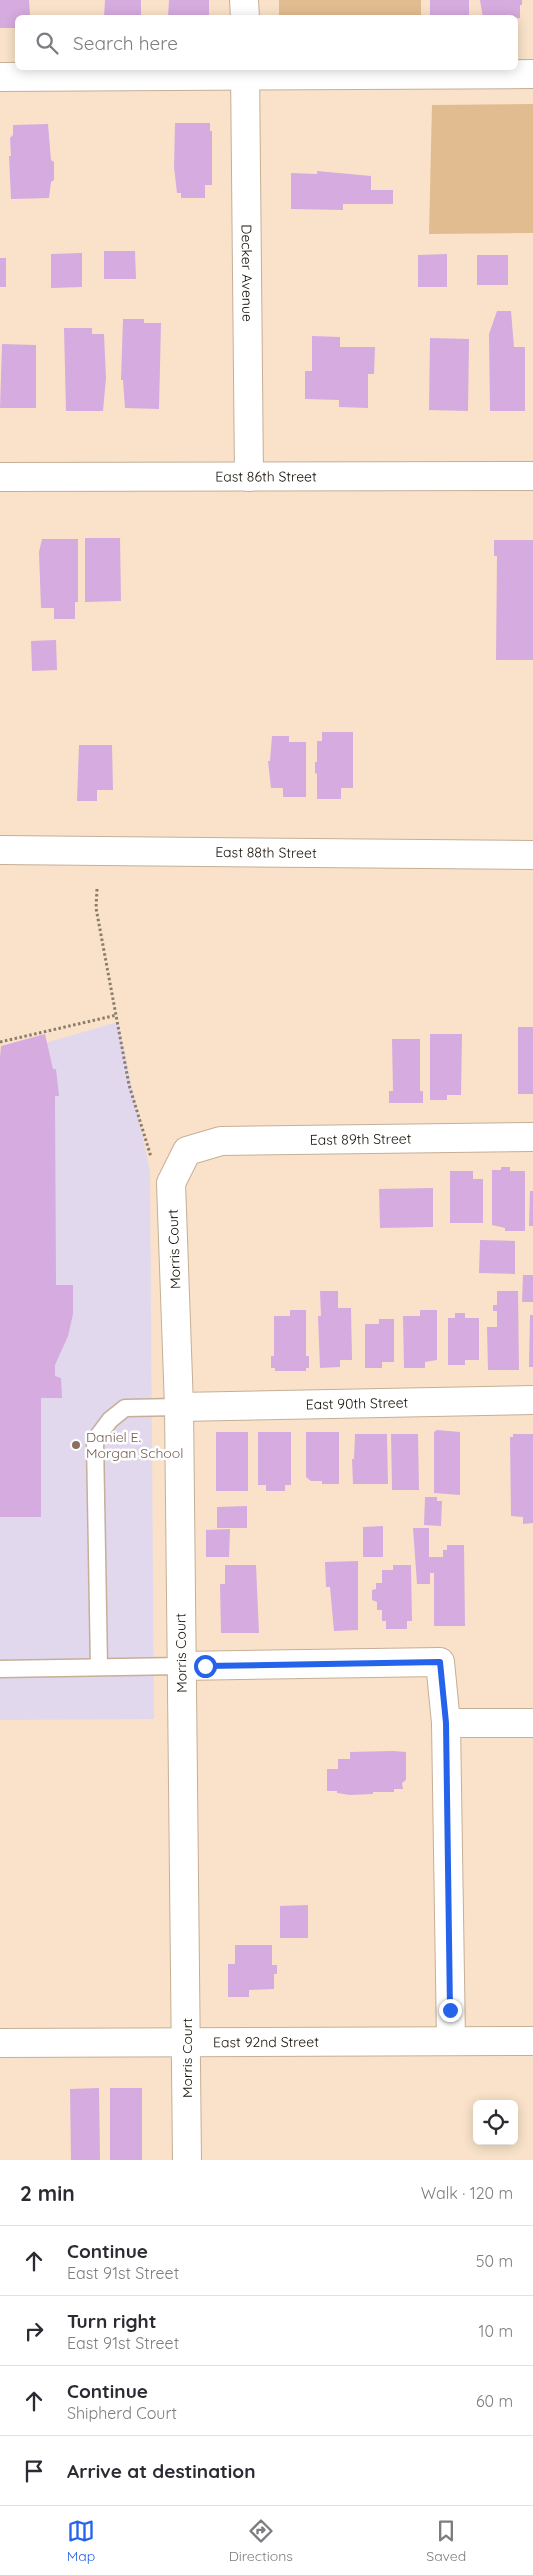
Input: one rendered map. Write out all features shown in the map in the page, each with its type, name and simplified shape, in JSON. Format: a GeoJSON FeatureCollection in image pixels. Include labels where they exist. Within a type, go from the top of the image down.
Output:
{"type":"FeatureCollection","features":[{"type":"Feature","properties":{"kind":"street"},"geometry":{"type":"LineString","coordinates":[[244,0],[245,15]]}},
{"type":"Feature","properties":{"kind":"street"},"geometry":{"type":"LineString","coordinates":[[0,77],[245,71],[533,74]]}},
{"type":"Feature","properties":{"kind":"street","name":"Decker Avenue"},"geometry":{"type":"LineString","coordinates":[[245,71],[249,477]]}},
{"type":"Feature","properties":{"kind":"street","name":"East 86th Street"},"geometry":{"type":"LineString","coordinates":[[0,477],[533,476]]}},
{"type":"Feature","properties":{"kind":"street","name":"East 88th Street"},"geometry":{"type":"LineString","coordinates":[[0,850],[533,855]]}},
{"type":"Feature","properties":{"kind":"street","name":"East 89th Street"},"geometry":{"type":"LineString","coordinates":[[188,1151],[221,1141],[533,1137]]}},
{"type":"Feature","properties":{"kind":"street","name":"Morris Court"},"geometry":{"type":"LineString","coordinates":[[188,1151],[171,1183],[179,1407],[188,2160]]}},
{"type":"Feature","properties":{"kind":"street","name":"East 90th Street"},"geometry":{"type":"LineString","coordinates":[[179,1407],[533,1400]]}},
{"type":"Feature","properties":{"kind":"street"},"geometry":{"type":"LineString","coordinates":[[181,1666],[440,1662],[446,1723],[451,2042]]}},
{"type":"Feature","properties":{"kind":"street"},"geometry":{"type":"LineString","coordinates":[[446,1723],[533,1722]]}},
{"type":"Feature","properties":{"kind":"street","name":"East 92nd Street"},"geometry":{"type":"LineString","coordinates":[[0,2043],[533,2041]]}},
{"type":"Feature","properties":{"kind":"lane"},"geometry":{"type":"LineString","coordinates":[[99,1667],[95,1440],[110,1420],[125,1408],[179,1407]]}},
{"type":"Feature","properties":{"kind":"lane"},"geometry":{"type":"LineString","coordinates":[[0,1669],[181,1666]]}},
{"type":"Feature","properties":{"kind":"path"},"geometry":{"type":"LineString","coordinates":[[97,889],[96,908],[130,1085],[152,1158]]}},
{"type":"Feature","properties":{"kind":"path"},"geometry":{"type":"LineString","coordinates":[[0,1042],[117,1015]]}},
{"type":"Feature","properties":{"kind":"shaded area"},"geometry":{"type":"Polygon","coordinates":[[[279,0],[421,0],[421,15],[279,15],[279,0]]]}},
{"type":"Feature","properties":{"kind":"shaded area"},"geometry":{"type":"Polygon","coordinates":[[[533,104],[533,233],[429,234],[432,105],[533,104]]]}},
{"type":"Feature","properties":{"kind":"shaded area","name":"Daniel E. Morgan School"},"geometry":{"type":"Polygon","coordinates":[[[118,1022],[150,1171],[154,1719],[0,1720],[0,1056],[118,1022]]]}},
{"type":"Feature","properties":{"kind":"building"},"geometry":{"type":"Polygon","coordinates":[[[0,0],[29,0],[30,15],[15,15],[15,28],[0,28],[0,0]]]}},
{"type":"Feature","properties":{"kind":"building"},"geometry":{"type":"Polygon","coordinates":[[[105,0],[141,0],[141,15],[104,15],[105,0]]]}},
{"type":"Feature","properties":{"kind":"building"},"geometry":{"type":"Polygon","coordinates":[[[169,0],[209,0],[209,15],[168,15],[169,0]]]}},
{"type":"Feature","properties":{"kind":"building"},"geometry":{"type":"Polygon","coordinates":[[[430,0],[469,0],[469,15],[430,15],[430,0]]]}},
{"type":"Feature","properties":{"kind":"building"},"geometry":{"type":"Polygon","coordinates":[[[480,0],[522,0],[520,18],[518,18],[518,15],[482,15],[480,0]]]}},
{"type":"Feature","properties":{"kind":"building"},"geometry":{"type":"Polygon","coordinates":[[[175,123],[210,123],[210,131],[212,131],[212,185],[205,185],[205,198],[181,198],[181,193],[177,193],[174,167],[175,123]]]}},
{"type":"Feature","properties":{"kind":"building"},"geometry":{"type":"Polygon","coordinates":[[[48,124],[51,160],[54,162],[54,180],[51,182],[49,198],[11,199],[9,156],[11,156],[10,138],[13,135],[13,125],[48,124]]]}},
{"type":"Feature","properties":{"kind":"building"},"geometry":{"type":"Polygon","coordinates":[[[317,171],[371,176],[371,190],[393,190],[393,204],[343,204],[343,210],[291,209],[291,173],[317,174],[317,171]]]}},
{"type":"Feature","properties":{"kind":"building"},"geometry":{"type":"Polygon","coordinates":[[[104,251],[135,251],[136,279],[104,279],[104,251]]]}},
{"type":"Feature","properties":{"kind":"building"},"geometry":{"type":"Polygon","coordinates":[[[82,253],[82,287],[51,288],[51,254],[82,253]]]}},
{"type":"Feature","properties":{"kind":"building"},"geometry":{"type":"Polygon","coordinates":[[[447,254],[447,287],[418,287],[418,255],[447,254]]]}},
{"type":"Feature","properties":{"kind":"building"},"geometry":{"type":"Polygon","coordinates":[[[477,255],[508,255],[508,285],[477,285],[477,255]]]}},
{"type":"Feature","properties":{"kind":"building"},"geometry":{"type":"Polygon","coordinates":[[[0,258],[6,258],[6,287],[0,287],[0,258]]]}},
{"type":"Feature","properties":{"kind":"building"},"geometry":{"type":"Polygon","coordinates":[[[497,311],[511,311],[514,347],[525,347],[525,411],[490,411],[489,334],[497,311]]]}},
{"type":"Feature","properties":{"kind":"building"},"geometry":{"type":"Polygon","coordinates":[[[123,319],[144,319],[144,323],[161,323],[159,409],[125,408],[123,380],[121,380],[123,319]]]}},
{"type":"Feature","properties":{"kind":"building"},"geometry":{"type":"Polygon","coordinates":[[[64,328],[92,328],[92,334],[104,334],[106,378],[103,411],[66,411],[64,328]]]}},
{"type":"Feature","properties":{"kind":"building"},"geometry":{"type":"Polygon","coordinates":[[[312,336],[340,337],[340,347],[375,347],[374,374],[368,374],[368,408],[339,407],[339,400],[305,399],[305,371],[312,371],[312,336]]]}},
{"type":"Feature","properties":{"kind":"building"},"geometry":{"type":"Polygon","coordinates":[[[430,338],[469,339],[468,411],[429,410],[430,338]]]}},
{"type":"Feature","properties":{"kind":"building"},"geometry":{"type":"Polygon","coordinates":[[[2,344],[36,345],[36,408],[0,408],[2,344]]]}},
{"type":"Feature","properties":{"kind":"building"},"geometry":{"type":"Polygon","coordinates":[[[85,538],[120,538],[121,601],[85,602],[85,538]]]}},
{"type":"Feature","properties":{"kind":"building"},"geometry":{"type":"Polygon","coordinates":[[[42,539],[78,539],[78,602],[75,602],[75,619],[54,619],[54,608],[41,608],[39,552],[42,539]]]}},
{"type":"Feature","properties":{"kind":"building"},"geometry":{"type":"Polygon","coordinates":[[[494,540],[533,540],[533,660],[496,660],[497,556],[494,556],[494,540]]]}},
{"type":"Feature","properties":{"kind":"building"},"geometry":{"type":"Polygon","coordinates":[[[56,640],[57,670],[32,671],[31,641],[56,640]]]}},
{"type":"Feature","properties":{"kind":"building"},"geometry":{"type":"Polygon","coordinates":[[[322,732],[353,732],[353,788],[341,788],[341,799],[317,799],[315,762],[317,762],[317,741],[322,741],[322,732]]]}},
{"type":"Feature","properties":{"kind":"building"},"geometry":{"type":"Polygon","coordinates":[[[272,736],[289,736],[289,742],[306,742],[306,797],[283,797],[283,788],[271,788],[268,761],[270,761],[272,736]]]}},
{"type":"Feature","properties":{"kind":"building"},"geometry":{"type":"Polygon","coordinates":[[[79,745],[112,745],[113,790],[97,790],[97,801],[77,801],[79,745]]]}},
{"type":"Feature","properties":{"kind":"building"},"geometry":{"type":"Polygon","coordinates":[[[518,1027],[533,1027],[533,1094],[518,1094],[518,1027]]]}},
{"type":"Feature","properties":{"kind":"building"},"geometry":{"type":"Polygon","coordinates":[[[45,1034],[53,1069],[56,1069],[59,1096],[55,1096],[56,1285],[73,1285],[73,1314],[68,1336],[55,1365],[55,1376],[61,1378],[62,1398],[41,1398],[41,1517],[0,1517],[1,1046],[45,1034]]]}},
{"type":"Feature","properties":{"kind":"building"},"geometry":{"type":"Polygon","coordinates":[[[430,1034],[462,1034],[461,1095],[447,1095],[447,1100],[430,1100],[430,1034]]]}},
{"type":"Feature","properties":{"kind":"building"},"geometry":{"type":"Polygon","coordinates":[[[392,1039],[420,1039],[420,1091],[423,1091],[423,1103],[389,1103],[389,1091],[393,1091],[392,1039]]]}},
{"type":"Feature","properties":{"kind":"building"},"geometry":{"type":"Polygon","coordinates":[[[501,1167],[510,1167],[510,1171],[525,1171],[525,1231],[505,1231],[505,1228],[492,1225],[492,1170],[501,1170],[501,1167]]]}},
{"type":"Feature","properties":{"kind":"building"},"geometry":{"type":"Polygon","coordinates":[[[450,1171],[473,1171],[473,1179],[483,1179],[483,1223],[450,1223],[450,1171]]]}},
{"type":"Feature","properties":{"kind":"building"},"geometry":{"type":"Polygon","coordinates":[[[433,1188],[433,1227],[380,1228],[379,1189],[433,1188]]]}},
{"type":"Feature","properties":{"kind":"building"},"geometry":{"type":"Polygon","coordinates":[[[530,1191],[533,1191],[533,1226],[529,1226],[530,1191]]]}},
{"type":"Feature","properties":{"kind":"building"},"geometry":{"type":"Polygon","coordinates":[[[480,1240],[515,1241],[515,1274],[479,1273],[480,1240]]]}},
{"type":"Feature","properties":{"kind":"building"},"geometry":{"type":"Polygon","coordinates":[[[523,1275],[533,1275],[533,1302],[522,1302],[523,1275]]]}},
{"type":"Feature","properties":{"kind":"building"},"geometry":{"type":"Polygon","coordinates":[[[320,1291],[338,1291],[338,1308],[351,1308],[352,1360],[340,1360],[340,1367],[320,1368],[318,1316],[321,1316],[320,1291]]]}},
{"type":"Feature","properties":{"kind":"building"},"geometry":{"type":"Polygon","coordinates":[[[497,1291],[518,1291],[519,1370],[488,1370],[487,1327],[497,1327],[497,1311],[493,1311],[493,1305],[497,1305],[497,1291]]]}},
{"type":"Feature","properties":{"kind":"building"},"geometry":{"type":"Polygon","coordinates":[[[290,1310],[306,1310],[306,1356],[309,1356],[309,1368],[306,1368],[306,1371],[275,1371],[275,1368],[271,1368],[271,1356],[274,1356],[274,1316],[290,1316],[290,1310]]]}},
{"type":"Feature","properties":{"kind":"building"},"geometry":{"type":"Polygon","coordinates":[[[420,1310],[437,1310],[437,1360],[425,1362],[425,1368],[404,1368],[403,1316],[420,1316],[420,1310]]]}},
{"type":"Feature","properties":{"kind":"building"},"geometry":{"type":"Polygon","coordinates":[[[455,1313],[465,1313],[465,1318],[479,1318],[479,1360],[465,1360],[465,1365],[448,1365],[448,1318],[455,1318],[455,1313]]]}},
{"type":"Feature","properties":{"kind":"building"},"geometry":{"type":"Polygon","coordinates":[[[530,1315],[533,1315],[533,1367],[529,1367],[530,1315]]]}},
{"type":"Feature","properties":{"kind":"building"},"geometry":{"type":"Polygon","coordinates":[[[379,1319],[394,1319],[394,1362],[382,1362],[382,1368],[365,1368],[365,1324],[379,1324],[379,1319]]]}},
{"type":"Feature","properties":{"kind":"building"},"geometry":{"type":"Polygon","coordinates":[[[437,1430],[460,1432],[460,1495],[434,1493],[434,1432],[437,1430]]]}},
{"type":"Feature","properties":{"kind":"building"},"geometry":{"type":"Polygon","coordinates":[[[216,1432],[248,1432],[248,1491],[216,1491],[216,1432]]]}},
{"type":"Feature","properties":{"kind":"building"},"geometry":{"type":"Polygon","coordinates":[[[258,1432],[291,1432],[291,1485],[285,1485],[285,1491],[266,1491],[266,1485],[258,1485],[258,1432]]]}},
{"type":"Feature","properties":{"kind":"building"},"geometry":{"type":"Polygon","coordinates":[[[306,1432],[339,1432],[339,1484],[322,1484],[322,1481],[311,1481],[306,1477],[306,1432]]]}},
{"type":"Feature","properties":{"kind":"building"},"geometry":{"type":"Polygon","coordinates":[[[355,1434],[387,1434],[388,1484],[353,1484],[352,1459],[354,1459],[355,1434]]]}},
{"type":"Feature","properties":{"kind":"building"},"geometry":{"type":"Polygon","coordinates":[[[391,1434],[418,1434],[419,1490],[392,1490],[391,1434]]]}},
{"type":"Feature","properties":{"kind":"building"},"geometry":{"type":"Polygon","coordinates":[[[513,1434],[533,1434],[533,1523],[523,1524],[523,1517],[511,1516],[510,1437],[513,1437],[513,1434]]]}},
{"type":"Feature","properties":{"kind":"building"},"geometry":{"type":"Polygon","coordinates":[[[425,1497],[437,1497],[437,1501],[442,1501],[441,1526],[424,1525],[425,1497]]]}},
{"type":"Feature","properties":{"kind":"building"},"geometry":{"type":"Polygon","coordinates":[[[247,1506],[247,1528],[217,1528],[217,1507],[247,1506]]]}},
{"type":"Feature","properties":{"kind":"building"},"geometry":{"type":"Polygon","coordinates":[[[383,1526],[383,1557],[363,1557],[363,1527],[383,1526]]]}},
{"type":"Feature","properties":{"kind":"building"},"geometry":{"type":"Polygon","coordinates":[[[413,1528],[429,1528],[429,1557],[443,1557],[443,1550],[447,1550],[447,1545],[464,1545],[465,1626],[434,1626],[434,1573],[430,1573],[430,1584],[417,1584],[413,1528]]]}},
{"type":"Feature","properties":{"kind":"building"},"geometry":{"type":"Polygon","coordinates":[[[230,1529],[229,1557],[206,1557],[206,1530],[230,1529]]]}},
{"type":"Feature","properties":{"kind":"building"},"geometry":{"type":"Polygon","coordinates":[[[358,1561],[358,1630],[334,1631],[330,1587],[326,1587],[325,1562],[358,1561]]]}},
{"type":"Feature","properties":{"kind":"building"},"geometry":{"type":"Polygon","coordinates":[[[225,1565],[256,1565],[259,1633],[221,1633],[220,1584],[225,1584],[225,1565]]]}},
{"type":"Feature","properties":{"kind":"building"},"geometry":{"type":"Polygon","coordinates":[[[393,1565],[411,1565],[412,1621],[407,1621],[407,1629],[386,1629],[386,1621],[382,1621],[382,1610],[377,1610],[377,1602],[372,1600],[372,1590],[376,1589],[376,1583],[382,1583],[382,1570],[393,1570],[393,1565]]]}},
{"type":"Feature","properties":{"kind":"building"},"geometry":{"type":"Polygon","coordinates":[[[350,1752],[406,1752],[406,1780],[402,1783],[403,1789],[394,1789],[394,1792],[350,1795],[337,1793],[337,1791],[327,1791],[327,1769],[338,1769],[338,1759],[350,1759],[350,1752]]]}},
{"type":"Feature","properties":{"kind":"building"},"geometry":{"type":"Polygon","coordinates":[[[308,1905],[308,1938],[280,1938],[280,1906],[308,1905]]]}},
{"type":"Feature","properties":{"kind":"building"},"geometry":{"type":"Polygon","coordinates":[[[235,1945],[272,1945],[272,1965],[277,1965],[277,1974],[274,1974],[274,1989],[249,1990],[249,1997],[228,1997],[228,1964],[235,1964],[235,1945]]]}},
{"type":"Feature","properties":{"kind":"building"},"geometry":{"type":"Polygon","coordinates":[[[99,2088],[100,2160],[71,2160],[70,2089],[99,2088]]]}},
{"type":"Feature","properties":{"kind":"building"},"geometry":{"type":"Polygon","coordinates":[[[110,2088],[142,2088],[142,2160],[110,2160],[110,2088]]]}},
{"type":"Feature","properties":{"kind":"place","name":"Daniel E. Morgan School"},"geometry":{"type":"Point","coordinates":[76,1445]}},
{"type":"Feature","properties":{"kind":"route"},"geometry":{"type":"LineString","coordinates":[[205,1666],[440,1662],[446,1723],[450,2010]]}}]}
